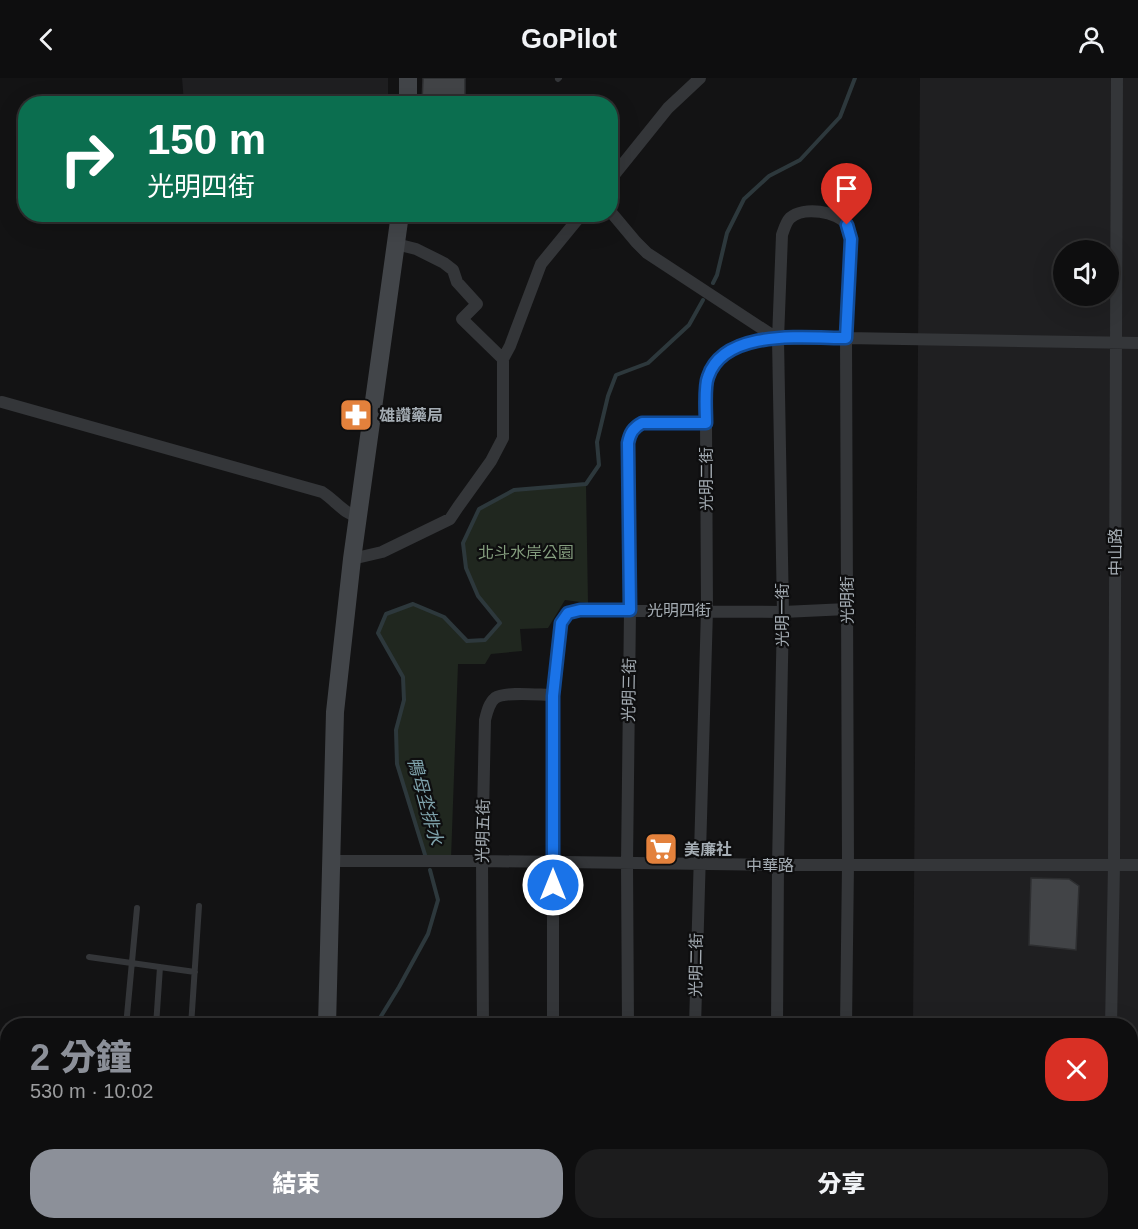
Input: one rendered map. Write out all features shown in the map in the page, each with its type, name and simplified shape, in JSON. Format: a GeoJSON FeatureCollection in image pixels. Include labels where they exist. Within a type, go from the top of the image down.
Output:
{"type":"FeatureCollection","features":[{"type":"Feature","properties":{"kind":"main road"},"geometry":{"type":"LineString","coordinates":[[408,78],[408,96]]}},
{"type":"Feature","properties":{"kind":"main road"},"geometry":{"type":"LineString","coordinates":[[327,1018],[335,712],[352,559],[399,222]]}},
{"type":"Feature","properties":{"kind":"street"},"geometry":{"type":"LineString","coordinates":[[618,170],[668,108],[700,78]]}},
{"type":"Feature","properties":{"kind":"street","name":"中山路"},"geometry":{"type":"LineString","coordinates":[[1111,1018],[1114,865],[1117,78]]}},
{"type":"Feature","properties":{"kind":"street","name":"光明一街"},"geometry":{"type":"LineString","coordinates":[[777,1018],[783,612],[778,339],[782,235],[791,217],[801,212]]}},
{"type":"Feature","properties":{"kind":"street","name":"光明街"},"geometry":{"type":"LineString","coordinates":[[801,212],[825,212],[838,218],[847,225],[851,239],[846,338],[848,864],[846,1018]]}},
{"type":"Feature","properties":{"kind":"street"},"geometry":{"type":"LineString","coordinates":[[618,221],[647,253],[778,339]]}},
{"type":"Feature","properties":{"kind":"street"},"geometry":{"type":"LineString","coordinates":[[352,559],[382,552],[450,519],[490,461],[503,438],[503,359],[541,264],[575,222]]}},
{"type":"Feature","properties":{"kind":"street"},"geometry":{"type":"LineString","coordinates":[[396,244],[416,249],[453,270],[458,282],[477,304],[462,319],[503,359]]}},
{"type":"Feature","properties":{"kind":"street","name":"光明二街"},"geometry":{"type":"LineString","coordinates":[[695,1018],[707,610],[707,378],[713,366],[722,355],[739,345],[778,339],[1138,343]]}},
{"type":"Feature","properties":{"kind":"street"},"geometry":{"type":"LineString","coordinates":[[2,402],[322,492],[351,516],[359,517]]}},
{"type":"Feature","properties":{"kind":"street","name":"光明三街"},"geometry":{"type":"LineString","coordinates":[[628,1018],[630,610],[628,443],[634,428],[642,423],[706,423]]}},
{"type":"Feature","properties":{"kind":"street","name":"光明四街"},"geometry":{"type":"LineString","coordinates":[[553,1018],[553,696],[561,623],[568,613],[580,610],[783,612],[847,609]]}},
{"type":"Feature","properties":{"kind":"street","name":"光明五街"},"geometry":{"type":"LineString","coordinates":[[483,1018],[482,861],[485,720],[494,699],[504,694],[553,696]]}},
{"type":"Feature","properties":{"kind":"street","name":"中華路"},"geometry":{"type":"LineString","coordinates":[[331,861],[1138,865]]}},
{"type":"Feature","properties":{"kind":"lane"},"geometry":{"type":"LineString","coordinates":[[192,1018],[199,906]]}},
{"type":"Feature","properties":{"kind":"lane"},"geometry":{"type":"LineString","coordinates":[[127,1018],[137,908]]}},
{"type":"Feature","properties":{"kind":"lane"},"geometry":{"type":"LineString","coordinates":[[89,957],[195,972]]}},
{"type":"Feature","properties":{"kind":"lane"},"geometry":{"type":"LineString","coordinates":[[157,1018],[160,967]]}},
{"type":"Feature","properties":{"kind":"shaded area"},"geometry":{"type":"Polygon","coordinates":[[[182,78],[388,78],[388,96],[183,96],[182,78]]]}},
{"type":"Feature","properties":{"kind":"shaded area"},"geometry":{"type":"Polygon","coordinates":[[[920,78],[1138,78],[1138,1018],[913,1018],[920,78]]]}},
{"type":"Feature","properties":{"kind":"green space","name":"北斗水岸公園"},"geometry":{"type":"Polygon","coordinates":[[[586,484],[588,603],[565,600],[548,628],[520,629],[522,651],[491,654],[485,664],[458,664],[451,859],[427,860],[397,764],[396,732],[404,699],[403,677],[378,633],[386,614],[413,605],[444,617],[467,641],[485,640],[500,623],[478,596],[465,562],[463,543],[479,509],[514,490],[586,484]]]}},
{"type":"Feature","properties":{"kind":"building"},"geometry":{"type":"Polygon","coordinates":[[[423,78],[465,78],[465,96],[422,96],[423,78]]]}},
{"type":"Feature","properties":{"kind":"building"},"geometry":{"type":"Polygon","coordinates":[[[1031,878],[1069,879],[1079,886],[1076,950],[1029,945],[1031,878]]]}},
{"type":"Feature","properties":{"kind":"waterway","name":"鴨母坔排水"},"geometry":{"type":"LineString","coordinates":[[713,283],[727,233],[744,199],[769,176],[800,160],[840,117],[855,78]]}},
{"type":"Feature","properties":{"kind":"waterway","name":"鴨母坔排水"},"geometry":{"type":"LineString","coordinates":[[426,858],[397,764],[396,730],[404,700],[403,677],[378,633],[386,614],[413,604],[444,617],[467,641],[485,640],[500,623],[478,596],[466,568],[463,543],[479,509],[514,490],[586,484],[599,465],[597,442],[608,396],[616,375],[648,363],[689,325],[703,300]]}},
{"type":"Feature","properties":{"kind":"waterway","name":"鴨母坔排水"},"geometry":{"type":"LineString","coordinates":[[380,1018],[428,934],[438,900],[430,870]]}},
{"type":"Feature","properties":{"kind":"place","name":"雄讚藥局"},"geometry":{"type":"Point","coordinates":[356,415]}},
{"type":"Feature","properties":{"kind":"place","name":"美廉社"},"geometry":{"type":"Point","coordinates":[661,849]}},
{"type":"Feature","properties":{"kind":"route"},"geometry":{"type":"LineString","coordinates":[[553,885],[553,696],[561,623],[568,613],[580,610],[630,610],[628,443],[630,435],[634,428],[642,423],[706,423],[707,378],[722,355],[739,345],[760,340],[846,338],[851,239],[847,225]]}}]}
